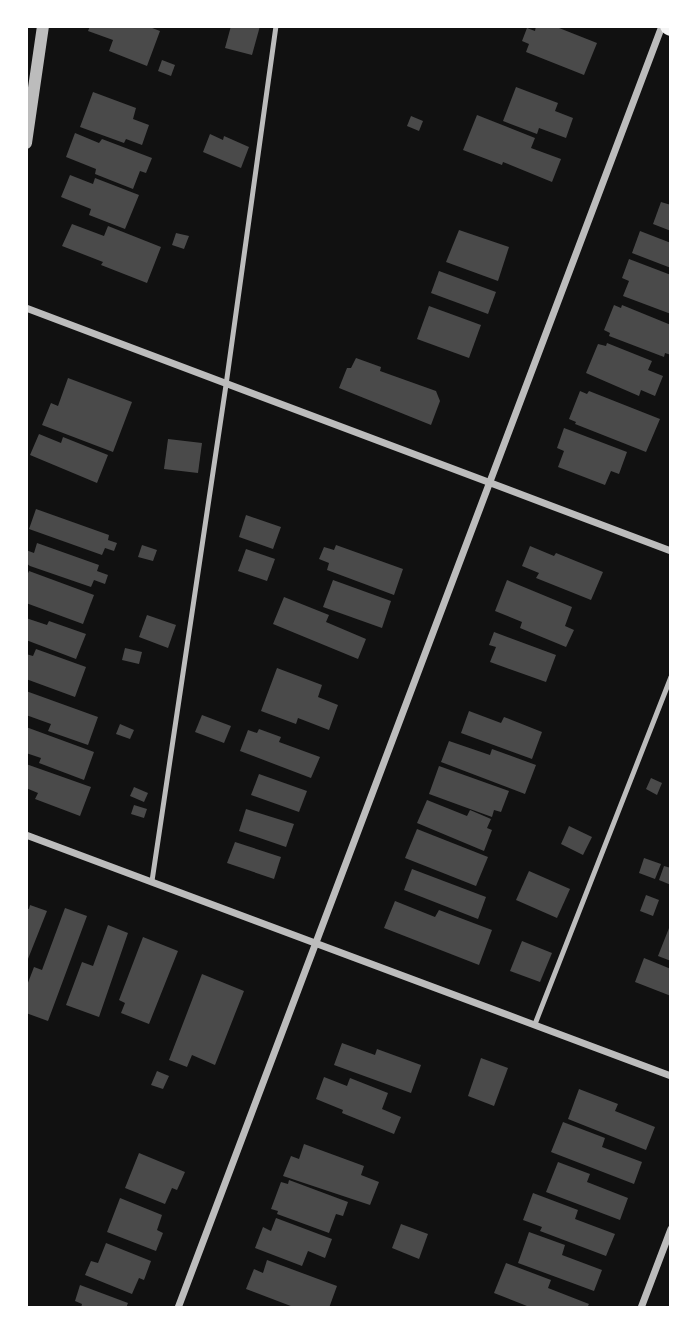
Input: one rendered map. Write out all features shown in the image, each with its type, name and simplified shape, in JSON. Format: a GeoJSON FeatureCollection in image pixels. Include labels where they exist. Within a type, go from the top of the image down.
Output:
{"type":"FeatureCollection","features":[{"type":"Feature","properties":{"kind":"street"},"geometry":{"type":"LineString","coordinates":[[26,143],[43,26]]}},
{"type":"Feature","properties":{"kind":"street"},"geometry":{"type":"LineString","coordinates":[[178,1308],[662,26]]}},
{"type":"Feature","properties":{"kind":"street"},"geometry":{"type":"LineString","coordinates":[[26,308],[671,551]]}},
{"type":"Feature","properties":{"kind":"street"},"geometry":{"type":"LineString","coordinates":[[26,835],[671,1076]]}},
{"type":"Feature","properties":{"kind":"street"},"geometry":{"type":"LineString","coordinates":[[641,1308],[671,1229]]}},
{"type":"Feature","properties":{"kind":"lane"},"geometry":{"type":"LineString","coordinates":[[152,881],[276,26]]}},
{"type":"Feature","properties":{"kind":"lane"},"geometry":{"type":"LineString","coordinates":[[535,1024],[671,677]]}},
{"type":"Feature","properties":{"kind":"building"},"geometry":{"type":"Polygon","coordinates":[[[90,26],[147,26],[160,31],[147,66],[109,51],[113,40],[88,31],[90,26]]]}},
{"type":"Feature","properties":{"kind":"building"},"geometry":{"type":"Polygon","coordinates":[[[231,26],[260,26],[252,55],[225,48],[231,26]]]}},
{"type":"Feature","properties":{"kind":"building"},"geometry":{"type":"Polygon","coordinates":[[[536,26],[554,26],[597,43],[584,75],[526,52],[529,44],[522,41],[527,28],[535,31],[536,26]]]}},
{"type":"Feature","properties":{"kind":"building"},"geometry":{"type":"Polygon","coordinates":[[[162,60],[175,65],[171,76],[158,71],[162,60]]]}},
{"type":"Feature","properties":{"kind":"building"},"geometry":{"type":"Polygon","coordinates":[[[516,87],[558,103],[555,111],[573,118],[566,138],[539,128],[537,134],[503,121],[516,87]]]}},
{"type":"Feature","properties":{"kind":"building"},"geometry":{"type":"Polygon","coordinates":[[[93,92],[136,108],[133,119],[149,125],[142,145],[126,139],[124,143],[80,127],[93,92]]]}},
{"type":"Feature","properties":{"kind":"building"},"geometry":{"type":"Polygon","coordinates":[[[477,115],[535,138],[531,148],[561,159],[552,182],[503,162],[502,165],[463,150],[477,115]]]}},
{"type":"Feature","properties":{"kind":"building"},"geometry":{"type":"Polygon","coordinates":[[[411,116],[423,121],[419,131],[407,126],[411,116]]]}},
{"type":"Feature","properties":{"kind":"building"},"geometry":{"type":"Polygon","coordinates":[[[75,133],[99,143],[102,139],[152,158],[146,173],[140,171],[133,189],[95,174],[96,169],[66,157],[75,133]]]}},
{"type":"Feature","properties":{"kind":"building"},"geometry":{"type":"Polygon","coordinates":[[[210,134],[223,140],[224,136],[249,147],[241,168],[203,152],[210,134]]]}},
{"type":"Feature","properties":{"kind":"building"},"geometry":{"type":"Polygon","coordinates":[[[70,175],[93,184],[95,178],[139,195],[125,229],[89,215],[91,209],[61,197],[70,175]]]}},
{"type":"Feature","properties":{"kind":"building"},"geometry":{"type":"Polygon","coordinates":[[[661,202],[671,205],[671,231],[653,224],[661,202]]]}},
{"type":"Feature","properties":{"kind":"building"},"geometry":{"type":"Polygon","coordinates":[[[72,224],[104,236],[108,226],[161,247],[147,283],[62,246],[72,224]]]}},
{"type":"Feature","properties":{"kind":"building"},"geometry":{"type":"Polygon","coordinates":[[[459,230],[509,247],[498,281],[446,262],[459,230]]]}},
{"type":"Feature","properties":{"kind":"building"},"geometry":{"type":"Polygon","coordinates":[[[640,231],[671,243],[671,268],[632,253],[640,231]]]}},
{"type":"Feature","properties":{"kind":"building"},"geometry":{"type":"Polygon","coordinates":[[[176,233],[189,236],[184,249],[172,245],[176,233]]]}},
{"type":"Feature","properties":{"kind":"building"},"geometry":{"type":"Polygon","coordinates":[[[629,259],[671,275],[671,314],[623,296],[629,281],[622,278],[629,259]]]}},
{"type":"Feature","properties":{"kind":"building"},"geometry":{"type":"Polygon","coordinates":[[[439,271],[496,292],[488,314],[431,293],[439,271]]]}},
{"type":"Feature","properties":{"kind":"building"},"geometry":{"type":"Polygon","coordinates":[[[614,305],[621,308],[622,305],[671,325],[671,355],[665,353],[664,357],[609,336],[610,333],[604,330],[614,305]]]}},
{"type":"Feature","properties":{"kind":"building"},"geometry":{"type":"Polygon","coordinates":[[[429,306],[481,325],[469,358],[417,339],[429,306]]]}},
{"type":"Feature","properties":{"kind":"building"},"geometry":{"type":"Polygon","coordinates":[[[607,343],[652,361],[648,370],[663,376],[655,396],[641,390],[639,396],[586,373],[598,344],[606,346],[607,343]]]}},
{"type":"Feature","properties":{"kind":"building"},"geometry":{"type":"Polygon","coordinates":[[[356,358],[381,367],[380,371],[436,391],[440,401],[431,425],[339,388],[347,368],[351,368],[356,358]]]}},
{"type":"Feature","properties":{"kind":"building"},"geometry":{"type":"Polygon","coordinates":[[[68,378],[132,402],[113,452],[42,425],[51,403],[58,406],[68,378]]]}},
{"type":"Feature","properties":{"kind":"building"},"geometry":{"type":"Polygon","coordinates":[[[580,391],[587,394],[589,391],[660,419],[646,452],[575,424],[576,422],[569,419],[580,391]]]}},
{"type":"Feature","properties":{"kind":"building"},"geometry":{"type":"Polygon","coordinates":[[[564,428],[627,452],[619,474],[611,471],[605,485],[558,467],[564,451],[557,448],[564,428]]]}},
{"type":"Feature","properties":{"kind":"building"},"geometry":{"type":"Polygon","coordinates":[[[39,434],[61,443],[63,437],[108,455],[97,483],[30,455],[39,434]]]}},
{"type":"Feature","properties":{"kind":"building"},"geometry":{"type":"Polygon","coordinates":[[[168,439],[202,443],[198,473],[164,469],[168,439]]]}},
{"type":"Feature","properties":{"kind":"building"},"geometry":{"type":"Polygon","coordinates":[[[36,509],[109,535],[108,540],[117,543],[114,551],[105,548],[102,555],[29,529],[36,509]]]}},
{"type":"Feature","properties":{"kind":"building"},"geometry":{"type":"Polygon","coordinates":[[[246,515],[281,527],[273,549],[239,537],[246,515]]]}},
{"type":"Feature","properties":{"kind":"building"},"geometry":{"type":"Polygon","coordinates":[[[37,543],[99,565],[97,571],[108,575],[105,584],[94,580],[91,587],[30,566],[26,563],[26,550],[34,553],[37,543]]]}},
{"type":"Feature","properties":{"kind":"building"},"geometry":{"type":"Polygon","coordinates":[[[142,545],[157,550],[153,561],[138,557],[142,545]]]}},
{"type":"Feature","properties":{"kind":"building"},"geometry":{"type":"Polygon","coordinates":[[[336,545],[403,569],[394,595],[327,570],[329,563],[319,559],[324,547],[334,550],[336,545]]]}},
{"type":"Feature","properties":{"kind":"building"},"geometry":{"type":"Polygon","coordinates":[[[530,546],[554,556],[556,553],[603,572],[591,600],[536,578],[539,573],[522,566],[530,546]]]}},
{"type":"Feature","properties":{"kind":"building"},"geometry":{"type":"Polygon","coordinates":[[[246,549],[275,559],[267,581],[238,571],[246,549]]]}},
{"type":"Feature","properties":{"kind":"building"},"geometry":{"type":"Polygon","coordinates":[[[29,571],[94,595],[83,624],[26,603],[26,578],[29,571]]]}},
{"type":"Feature","properties":{"kind":"building"},"geometry":{"type":"Polygon","coordinates":[[[333,580],[391,601],[382,628],[323,607],[333,580]]]}},
{"type":"Feature","properties":{"kind":"building"},"geometry":{"type":"Polygon","coordinates":[[[507,580],[572,607],[565,626],[574,630],[566,647],[520,628],[522,622],[495,611],[507,580]]]}},
{"type":"Feature","properties":{"kind":"building"},"geometry":{"type":"Polygon","coordinates":[[[284,597],[329,615],[326,622],[366,639],[358,659],[273,624],[284,597]]]}},
{"type":"Feature","properties":{"kind":"building"},"geometry":{"type":"Polygon","coordinates":[[[147,615],[176,625],[168,648],[139,637],[147,615]]]}},
{"type":"Feature","properties":{"kind":"building"},"geometry":{"type":"Polygon","coordinates":[[[26,618],[47,625],[49,621],[86,634],[76,659],[26,640],[26,618]]]}},
{"type":"Feature","properties":{"kind":"building"},"geometry":{"type":"Polygon","coordinates":[[[494,632],[556,655],[546,682],[490,662],[496,647],[489,645],[494,632]]]}},
{"type":"Feature","properties":{"kind":"building"},"geometry":{"type":"Polygon","coordinates":[[[125,648],[142,652],[139,664],[122,660],[125,648]]]}},
{"type":"Feature","properties":{"kind":"building"},"geometry":{"type":"Polygon","coordinates":[[[36,649],[86,667],[75,697],[26,679],[26,654],[33,656],[36,649]]]}},
{"type":"Feature","properties":{"kind":"building"},"geometry":{"type":"Polygon","coordinates":[[[277,668],[322,685],[318,697],[338,705],[329,730],[298,718],[296,724],[261,711],[277,668]]]}},
{"type":"Feature","properties":{"kind":"building"},"geometry":{"type":"Polygon","coordinates":[[[26,691],[98,717],[88,745],[48,731],[51,724],[26,715],[26,691]]]}},
{"type":"Feature","properties":{"kind":"building"},"geometry":{"type":"Polygon","coordinates":[[[469,711],[501,723],[504,717],[542,732],[532,759],[461,733],[469,711]]]}},
{"type":"Feature","properties":{"kind":"building"},"geometry":{"type":"Polygon","coordinates":[[[202,715],[231,726],[224,743],[195,732],[202,715]]]}},
{"type":"Feature","properties":{"kind":"building"},"geometry":{"type":"Polygon","coordinates":[[[120,724],[134,730],[130,739],[116,734],[120,724]]]}},
{"type":"Feature","properties":{"kind":"building"},"geometry":{"type":"Polygon","coordinates":[[[26,727],[94,752],[84,780],[39,763],[41,758],[26,753],[26,727]]]}},
{"type":"Feature","properties":{"kind":"building"},"geometry":{"type":"Polygon","coordinates":[[[259,729],[281,737],[279,742],[320,757],[311,778],[240,751],[248,730],[257,733],[259,729]]]}},
{"type":"Feature","properties":{"kind":"building"},"geometry":{"type":"Polygon","coordinates":[[[449,741],[490,755],[492,749],[536,765],[525,794],[441,762],[449,741]]]}},
{"type":"Feature","properties":{"kind":"building"},"geometry":{"type":"Polygon","coordinates":[[[26,764],[91,787],[80,816],[35,799],[38,793],[26,788],[26,764]]]}},
{"type":"Feature","properties":{"kind":"building"},"geometry":{"type":"Polygon","coordinates":[[[439,766],[509,791],[501,812],[494,810],[492,817],[429,794],[439,766]]]}},
{"type":"Feature","properties":{"kind":"building"},"geometry":{"type":"Polygon","coordinates":[[[259,774],[307,791],[299,812],[251,795],[259,774]]]}},
{"type":"Feature","properties":{"kind":"building"},"geometry":{"type":"Polygon","coordinates":[[[651,778],[662,783],[657,795],[646,789],[651,778]]]}},
{"type":"Feature","properties":{"kind":"building"},"geometry":{"type":"Polygon","coordinates":[[[134,787],[148,793],[144,802],[130,796],[134,787]]]}},
{"type":"Feature","properties":{"kind":"building"},"geometry":{"type":"Polygon","coordinates":[[[427,800],[467,816],[470,810],[491,819],[487,828],[492,830],[484,851],[417,823],[427,800]]]}},
{"type":"Feature","properties":{"kind":"building"},"geometry":{"type":"Polygon","coordinates":[[[134,805],[147,809],[144,818],[131,814],[134,805]]]}},
{"type":"Feature","properties":{"kind":"building"},"geometry":{"type":"Polygon","coordinates":[[[246,809],[294,824],[286,847],[239,831],[246,809]]]}},
{"type":"Feature","properties":{"kind":"building"},"geometry":{"type":"Polygon","coordinates":[[[569,826],[592,837],[583,855],[561,844],[569,826]]]}},
{"type":"Feature","properties":{"kind":"building"},"geometry":{"type":"Polygon","coordinates":[[[417,829],[488,857],[476,886],[405,858],[417,829]]]}},
{"type":"Feature","properties":{"kind":"building"},"geometry":{"type":"Polygon","coordinates":[[[235,842],[281,857],[274,879],[227,863],[235,842]]]}},
{"type":"Feature","properties":{"kind":"building"},"geometry":{"type":"Polygon","coordinates":[[[644,858],[661,864],[655,879],[639,873],[644,858]]]}},
{"type":"Feature","properties":{"kind":"building"},"geometry":{"type":"Polygon","coordinates":[[[664,866],[671,868],[671,885],[659,880],[664,866]]]}},
{"type":"Feature","properties":{"kind":"building"},"geometry":{"type":"Polygon","coordinates":[[[412,869],[486,897],[478,919],[404,890],[412,869]]]}},
{"type":"Feature","properties":{"kind":"building"},"geometry":{"type":"Polygon","coordinates":[[[529,871],[570,889],[557,918],[516,900],[529,871]]]}},
{"type":"Feature","properties":{"kind":"building"},"geometry":{"type":"Polygon","coordinates":[[[646,895],[659,900],[653,916],[640,911],[646,895]]]}},
{"type":"Feature","properties":{"kind":"building"},"geometry":{"type":"Polygon","coordinates":[[[395,901],[435,917],[439,910],[492,930],[479,965],[384,928],[395,901]]]}},
{"type":"Feature","properties":{"kind":"building"},"geometry":{"type":"Polygon","coordinates":[[[30,905],[47,911],[26,964],[26,908],[29,909],[30,905]]]}},
{"type":"Feature","properties":{"kind":"building"},"geometry":{"type":"Polygon","coordinates":[[[65,908],[87,916],[48,1021],[26,1013],[26,988],[34,967],[42,970],[65,908]]]}},
{"type":"Feature","properties":{"kind":"building"},"geometry":{"type":"Polygon","coordinates":[[[671,923],[671,961],[658,956],[671,923]]]}},
{"type":"Feature","properties":{"kind":"building"},"geometry":{"type":"Polygon","coordinates":[[[108,925],[128,933],[99,1017],[66,1005],[82,962],[93,966],[108,925]]]}},
{"type":"Feature","properties":{"kind":"building"},"geometry":{"type":"Polygon","coordinates":[[[143,937],[178,951],[149,1024],[121,1013],[125,1003],[119,1000],[143,937]]]}},
{"type":"Feature","properties":{"kind":"building"},"geometry":{"type":"Polygon","coordinates":[[[522,941],[552,953],[540,982],[510,971],[522,941]]]}},
{"type":"Feature","properties":{"kind":"building"},"geometry":{"type":"Polygon","coordinates":[[[644,958],[671,969],[671,996],[635,982],[644,958]]]}},
{"type":"Feature","properties":{"kind":"building"},"geometry":{"type":"Polygon","coordinates":[[[202,974],[244,991],[215,1065],[192,1055],[187,1067],[169,1060],[202,974]]]}},
{"type":"Feature","properties":{"kind":"building"},"geometry":{"type":"Polygon","coordinates":[[[342,1043],[375,1055],[377,1049],[421,1065],[411,1093],[334,1065],[342,1043]]]}},
{"type":"Feature","properties":{"kind":"building"},"geometry":{"type":"Polygon","coordinates":[[[481,1058],[508,1068],[494,1106],[468,1096],[481,1058]]]}},
{"type":"Feature","properties":{"kind":"building"},"geometry":{"type":"Polygon","coordinates":[[[157,1071],[169,1076],[163,1089],[151,1085],[157,1071]]]}},
{"type":"Feature","properties":{"kind":"building"},"geometry":{"type":"Polygon","coordinates":[[[324,1077],[347,1086],[350,1078],[388,1093],[382,1109],[401,1117],[394,1134],[342,1113],[343,1110],[316,1099],[324,1077]]]}},
{"type":"Feature","properties":{"kind":"building"},"geometry":{"type":"Polygon","coordinates":[[[579,1089],[618,1104],[615,1111],[655,1127],[646,1150],[568,1119],[579,1089]]]}},
{"type":"Feature","properties":{"kind":"building"},"geometry":{"type":"Polygon","coordinates":[[[563,1122],[605,1138],[602,1147],[642,1162],[634,1184],[551,1152],[563,1122]]]}},
{"type":"Feature","properties":{"kind":"building"},"geometry":{"type":"Polygon","coordinates":[[[304,1144],[364,1166],[361,1175],[379,1182],[370,1205],[283,1176],[291,1156],[299,1159],[304,1144]]]}},
{"type":"Feature","properties":{"kind":"building"},"geometry":{"type":"Polygon","coordinates":[[[139,1153],[185,1172],[177,1190],[172,1188],[165,1204],[125,1188],[139,1153]]]}},
{"type":"Feature","properties":{"kind":"building"},"geometry":{"type":"Polygon","coordinates":[[[558,1162],[590,1174],[587,1182],[628,1198],[620,1220],[546,1192],[558,1162]]]}},
{"type":"Feature","properties":{"kind":"building"},"geometry":{"type":"Polygon","coordinates":[[[289,1180],[348,1202],[343,1216],[336,1214],[329,1233],[277,1214],[278,1211],[271,1209],[281,1182],[288,1184],[289,1180]]]}},
{"type":"Feature","properties":{"kind":"building"},"geometry":{"type":"Polygon","coordinates":[[[533,1193],[578,1210],[575,1219],[615,1234],[606,1256],[540,1231],[542,1227],[523,1220],[533,1193]]]}},
{"type":"Feature","properties":{"kind":"building"},"geometry":{"type":"Polygon","coordinates":[[[120,1198],[162,1215],[157,1230],[163,1233],[156,1251],[107,1232],[120,1198]]]}},
{"type":"Feature","properties":{"kind":"building"},"geometry":{"type":"Polygon","coordinates":[[[276,1218],[332,1239],[325,1258],[308,1251],[302,1266],[255,1248],[263,1227],[271,1231],[276,1218]]]}},
{"type":"Feature","properties":{"kind":"building"},"geometry":{"type":"Polygon","coordinates":[[[401,1224],[428,1234],[419,1259],[392,1248],[401,1224]]]}},
{"type":"Feature","properties":{"kind":"building"},"geometry":{"type":"Polygon","coordinates":[[[529,1232],[565,1245],[562,1255],[602,1270],[594,1291],[518,1263],[529,1232]]]}},
{"type":"Feature","properties":{"kind":"building"},"geometry":{"type":"Polygon","coordinates":[[[106,1243],[151,1261],[144,1280],[139,1278],[132,1294],[85,1275],[91,1261],[98,1263],[106,1243]]]}},
{"type":"Feature","properties":{"kind":"building"},"geometry":{"type":"Polygon","coordinates":[[[267,1260],[337,1286],[329,1308],[296,1308],[246,1289],[254,1269],[263,1273],[267,1260]]]}},
{"type":"Feature","properties":{"kind":"building"},"geometry":{"type":"Polygon","coordinates":[[[506,1263],[551,1280],[548,1288],[589,1304],[587,1308],[532,1308],[494,1293],[506,1263]]]}},
{"type":"Feature","properties":{"kind":"building"},"geometry":{"type":"Polygon","coordinates":[[[80,1285],[128,1303],[126,1308],[81,1308],[82,1304],[75,1301],[80,1285]]]}}]}
